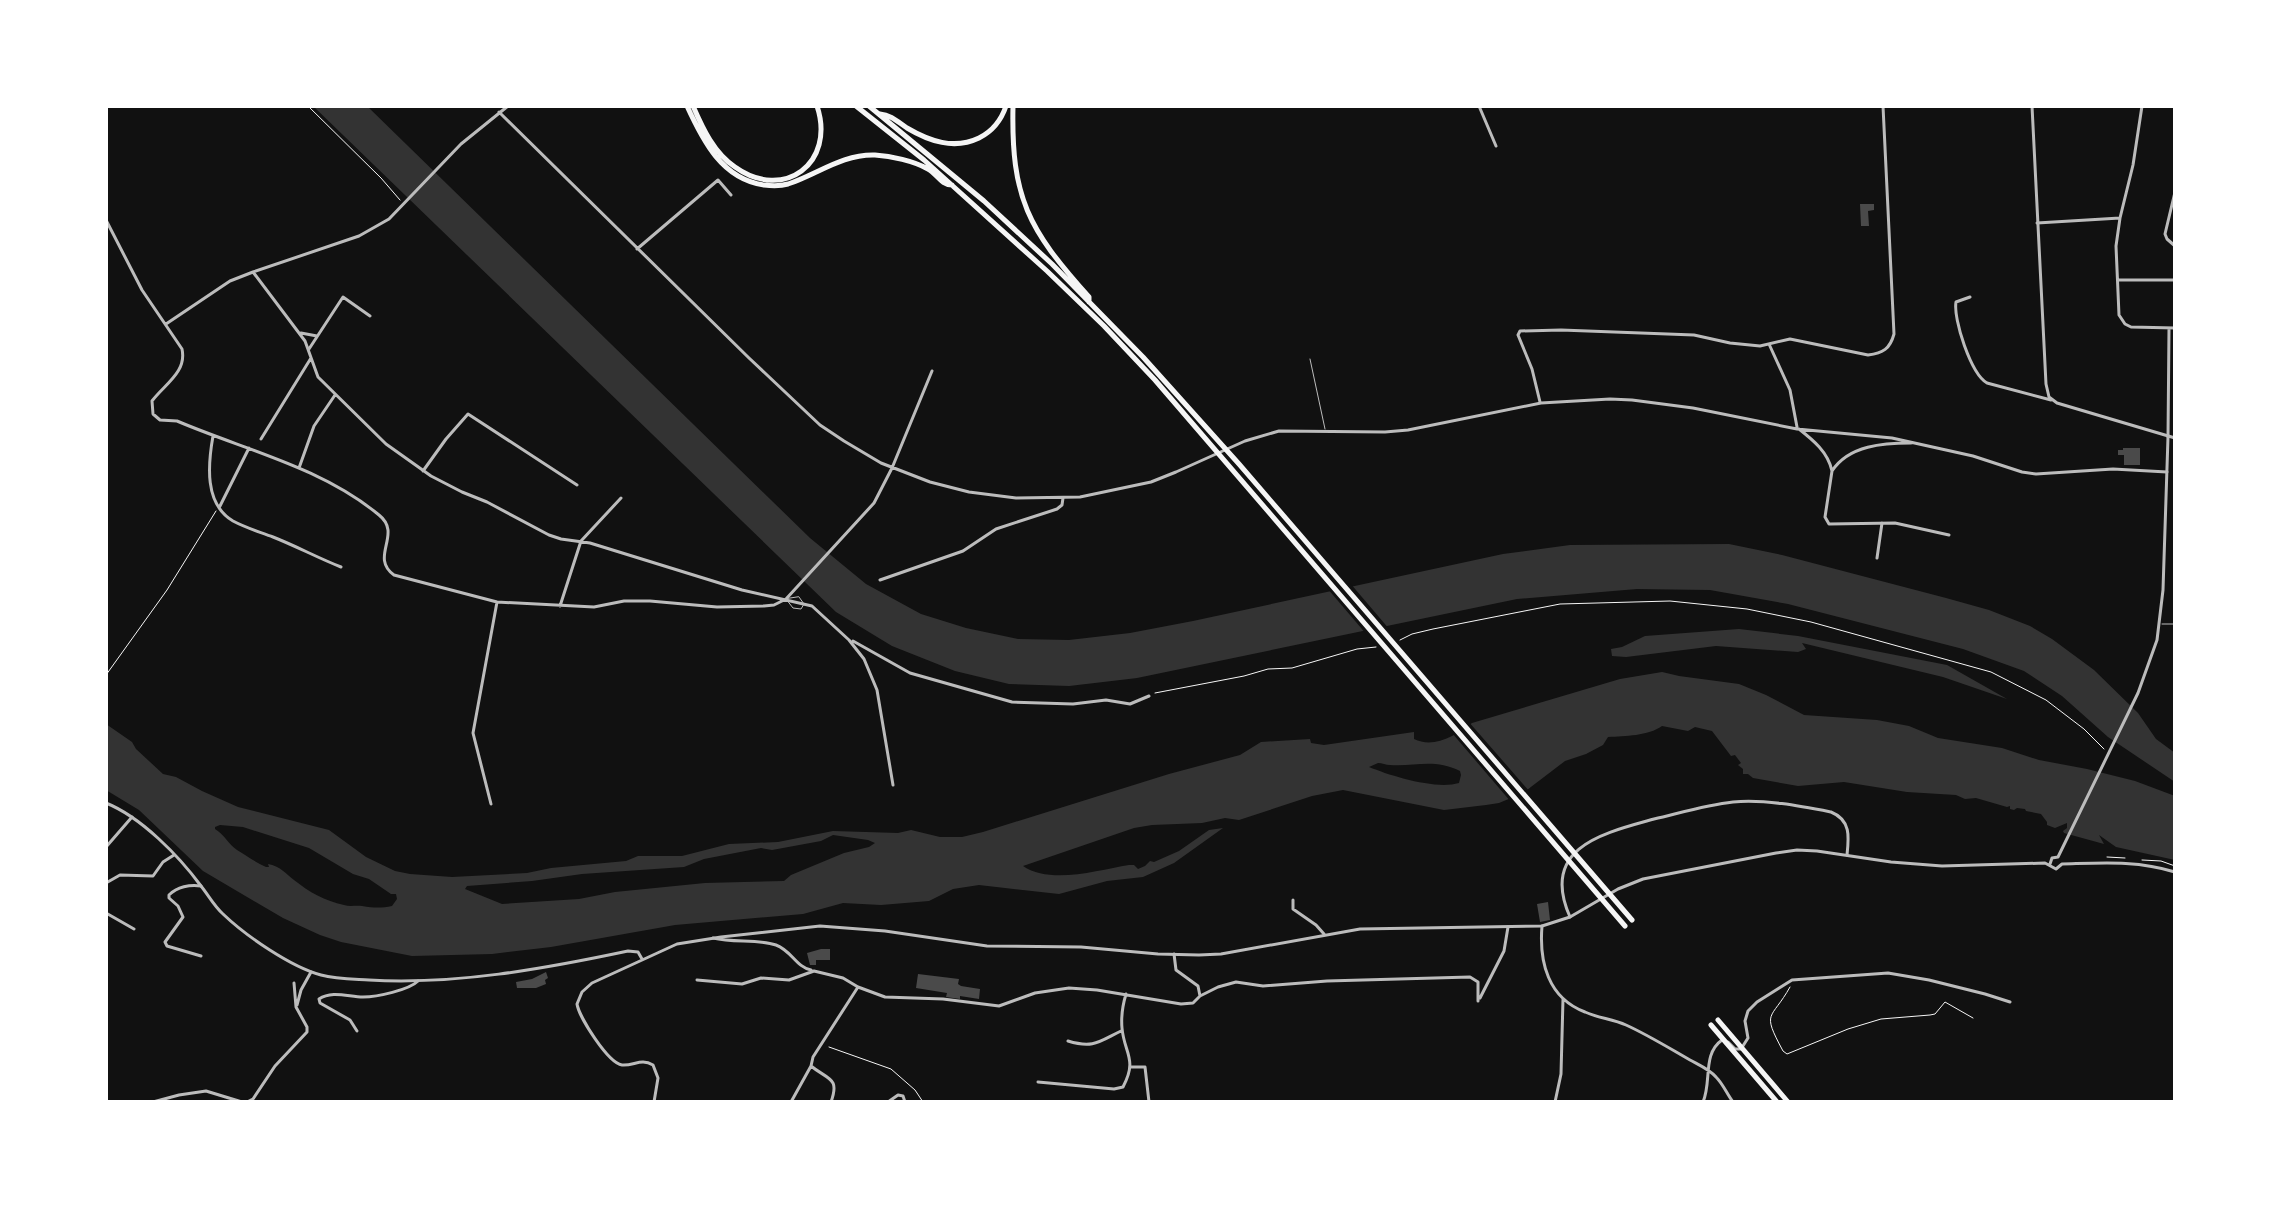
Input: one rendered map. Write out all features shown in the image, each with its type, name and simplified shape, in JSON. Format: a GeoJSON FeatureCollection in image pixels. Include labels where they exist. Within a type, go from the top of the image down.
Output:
{"type":"FeatureCollection","features":[{"type":"Feature","properties":{"kind":"highway"},"geometry":{"type":"LineString","coordinates":[[687,106],[704,140],[721,163],[755,184],[780,186],[845,159],[871,155],[897,158],[927,168],[946,185],[953,185]]}},
{"type":"Feature","properties":{"kind":"highway"},"geometry":{"type":"LineString","coordinates":[[693,106],[703,128],[726,160],[748,175],[778,181],[796,175],[815,156],[822,136],[817,106]]}},
{"type":"Feature","properties":{"kind":"highway"},"geometry":{"type":"LineString","coordinates":[[856,106],[953,185],[1104,326],[1208,441],[1625,926]]}},
{"type":"Feature","properties":{"kind":"highway"},"geometry":{"type":"LineString","coordinates":[[869,106],[984,201],[1052,264],[1143,357],[1632,920]]}},
{"type":"Feature","properties":{"kind":"highway"},"geometry":{"type":"LineString","coordinates":[[879,114],[888,115],[927,138],[955,144],[971,142],[987,133],[1000,121],[1006,106]]}},
{"type":"Feature","properties":{"kind":"highway"},"geometry":{"type":"LineString","coordinates":[[1013,106],[1012,147],[1017,184],[1044,244],[1089,297],[1090,303]]}},
{"type":"Feature","properties":{"kind":"highway"},"geometry":{"type":"LineString","coordinates":[[1718,1020],[1788,1102]]}},
{"type":"Feature","properties":{"kind":"highway"},"geometry":{"type":"LineString","coordinates":[[1711,1025],[1777,1102]]}},
{"type":"Feature","properties":{"kind":"street"},"geometry":{"type":"LineString","coordinates":[[166,324],[230,281],[359,236],[389,219],[461,144],[508,106]]}},
{"type":"Feature","properties":{"kind":"street"},"geometry":{"type":"LineString","coordinates":[[1479,106],[1496,146]]}},
{"type":"Feature","properties":{"kind":"street"},"geometry":{"type":"LineString","coordinates":[[1541,403],[1518,335],[1520,331],[1694,335],[1730,343],[1769,344],[1790,339],[1868,355],[1887,349],[1894,334],[1883,106]]}},
{"type":"Feature","properties":{"kind":"street"},"geometry":{"type":"LineString","coordinates":[[2032,106],[2046,387],[2051,400]]}},
{"type":"Feature","properties":{"kind":"street"},"geometry":{"type":"LineString","coordinates":[[2142,106],[2116,246],[2119,315],[2131,327],[2175,328]]}},
{"type":"Feature","properties":{"kind":"street"},"geometry":{"type":"LineString","coordinates":[[499,112],[820,425],[892,468],[969,492],[1016,498],[1080,497],[1136,486],[1245,441],[1279,431],[1356,433],[1408,430],[1541,403],[1632,400],[1693,408],[1798,429],[1879,436],[2036,474],[2113,469],[2167,472]]}},
{"type":"Feature","properties":{"kind":"street"},"geometry":{"type":"LineString","coordinates":[[637,249],[718,180],[731,195]]}},
{"type":"Feature","properties":{"kind":"street"},"geometry":{"type":"LineString","coordinates":[[2175,192],[2165,234],[2175,246]]}},
{"type":"Feature","properties":{"kind":"street"},"geometry":{"type":"LineString","coordinates":[[2037,223],[2120,218]]}},
{"type":"Feature","properties":{"kind":"street"},"geometry":{"type":"LineString","coordinates":[[106,220],[142,290],[182,349],[182,366],[152,401],[153,414],[160,420],[177,421],[299,468],[334,485],[381,516],[389,533],[384,560],[394,575],[497,602],[594,607],[624,601],[650,601],[717,607],[774,605],[786,599],[874,503],[932,371]]}},
{"type":"Feature","properties":{"kind":"street"},"geometry":{"type":"LineString","coordinates":[[253,272],[299,333],[309,350],[318,377],[386,444],[423,471],[549,535],[581,541],[742,590],[812,606],[849,640],[864,659],[877,690],[893,785]]}},
{"type":"Feature","properties":{"kind":"street"},"geometry":{"type":"LineString","coordinates":[[2117,279],[2175,280]]}},
{"type":"Feature","properties":{"kind":"street"},"geometry":{"type":"LineString","coordinates":[[309,350],[343,297],[370,316]]}},
{"type":"Feature","properties":{"kind":"street"},"geometry":{"type":"LineString","coordinates":[[1970,297],[1959,299],[1955,310],[1979,377],[1987,383],[2175,438]]}},
{"type":"Feature","properties":{"kind":"street"},"geometry":{"type":"LineString","coordinates":[[2058,857],[2138,693],[2150,663],[2160,623],[2166,533],[2169,328]]}},
{"type":"Feature","properties":{"kind":"street"},"geometry":{"type":"LineString","coordinates":[[299,333],[317,336]]}},
{"type":"Feature","properties":{"kind":"street"},"geometry":{"type":"LineString","coordinates":[[1769,344],[1790,390],[1798,429],[1822,450],[1831,464],[1825,517],[1829,524],[1895,523],[1949,535]]}},
{"type":"Feature","properties":{"kind":"street"},"geometry":{"type":"LineString","coordinates":[[261,439],[311,358]]}},
{"type":"Feature","properties":{"kind":"street"},"geometry":{"type":"LineString","coordinates":[[2169,375],[2175,375]]}},
{"type":"Feature","properties":{"kind":"street"},"geometry":{"type":"LineString","coordinates":[[299,468],[314,426],[335,395]]}},
{"type":"Feature","properties":{"kind":"street"},"geometry":{"type":"LineString","coordinates":[[423,471],[468,414],[577,485]]}},
{"type":"Feature","properties":{"kind":"street"},"geometry":{"type":"LineString","coordinates":[[2168,421],[2175,421]]}},
{"type":"Feature","properties":{"kind":"street"},"geometry":{"type":"LineString","coordinates":[[213,436],[210,481],[219,508],[232,520],[250,529],[341,567]]}},
{"type":"Feature","properties":{"kind":"street"},"geometry":{"type":"LineString","coordinates":[[1832,471],[1843,458],[1860,450],[1893,442],[1921,444]]}},
{"type":"Feature","properties":{"kind":"street"},"geometry":{"type":"LineString","coordinates":[[219,508],[249,448]]}},
{"type":"Feature","properties":{"kind":"street"},"geometry":{"type":"LineString","coordinates":[[560,606],[581,541],[621,498]]}},
{"type":"Feature","properties":{"kind":"street"},"geometry":{"type":"LineString","coordinates":[[880,580],[963,551],[996,529],[1057,509],[1062,505],[1063,498]]}},
{"type":"Feature","properties":{"kind":"street"},"geometry":{"type":"LineString","coordinates":[[1877,558],[1882,523]]}},
{"type":"Feature","properties":{"kind":"street"},"geometry":{"type":"LineString","coordinates":[[491,804],[473,733],[497,602]]}},
{"type":"Feature","properties":{"kind":"street"},"geometry":{"type":"LineString","coordinates":[[849,640],[910,673],[1012,702],[1073,704],[1106,700],[1130,704],[1149,696]]}},
{"type":"Feature","properties":{"kind":"street"},"geometry":{"type":"LineString","coordinates":[[1570,917],[1564,895],[1565,871],[1571,857],[1584,843],[1613,831],[1690,810],[1734,802],[1831,812],[1846,823],[1847,855]]}},
{"type":"Feature","properties":{"kind":"street"},"geometry":{"type":"LineString","coordinates":[[106,803],[132,817],[174,855],[214,905],[234,924],[311,972],[334,978],[418,981],[481,976],[628,951],[638,952],[642,959]]}},
{"type":"Feature","properties":{"kind":"street"},"geometry":{"type":"LineString","coordinates":[[106,847],[132,817]]}},
{"type":"Feature","properties":{"kind":"street"},"geometry":{"type":"LineString","coordinates":[[654,1102],[658,1078],[653,1065],[643,1061],[622,1065],[613,1061],[577,1008],[580,996],[587,987],[682,942],[832,926],[987,946],[1221,954],[1324,934],[1382,927],[1542,926],[1570,917],[1627,885],[1668,873],[1797,850],[1942,866],[2050,864],[2056,869],[2062,864],[2117,862],[2142,863],[2175,872]]}},
{"type":"Feature","properties":{"kind":"street"},"geometry":{"type":"LineString","coordinates":[[106,883],[120,875],[153,876],[163,862],[174,855]]}},
{"type":"Feature","properties":{"kind":"street"},"geometry":{"type":"LineString","coordinates":[[2058,857],[2062,864]]}},
{"type":"Feature","properties":{"kind":"street"},"geometry":{"type":"LineString","coordinates":[[2050,864],[2052,858],[2058,857]]}},
{"type":"Feature","properties":{"kind":"street"},"geometry":{"type":"LineString","coordinates":[[201,886],[183,887],[169,895],[183,917],[165,942],[167,946],[201,956]]}},
{"type":"Feature","properties":{"kind":"street"},"geometry":{"type":"LineString","coordinates":[[1293,900],[1293,909],[1324,934]]}},
{"type":"Feature","properties":{"kind":"street"},"geometry":{"type":"LineString","coordinates":[[106,913],[134,929]]}},
{"type":"Feature","properties":{"kind":"street"},"geometry":{"type":"LineString","coordinates":[[1542,926],[1545,970],[1563,999],[1577,1009],[1634,1029],[1709,1071],[1721,1082],[1733,1102]]}},
{"type":"Feature","properties":{"kind":"street"},"geometry":{"type":"LineString","coordinates":[[713,938],[779,946],[791,954],[801,967],[843,978],[885,997],[943,999],[999,1006],[1035,993],[1069,988],[1188,1004],[1218,987],[1236,982],[1263,986],[1470,977],[1478,982],[1478,1001],[1504,951],[1508,927]]}},
{"type":"Feature","properties":{"kind":"street"},"geometry":{"type":"LineString","coordinates":[[1174,954],[1176,970],[1198,986],[1200,996]]}},
{"type":"Feature","properties":{"kind":"street"},"geometry":{"type":"LineString","coordinates":[[697,980],[742,984],[761,978],[789,980],[814,971]]}},
{"type":"Feature","properties":{"kind":"street"},"geometry":{"type":"LineString","coordinates":[[296,1007],[311,972]]}},
{"type":"Feature","properties":{"kind":"street"},"geometry":{"type":"LineString","coordinates":[[1703,1102],[1708,1088],[1707,1075],[1713,1047],[1727,1040],[1735,1049],[1741,1049],[1748,1038],[1745,1021],[1748,1011],[1792,980],[1888,973],[1929,980],[2010,1002]]}},
{"type":"Feature","properties":{"kind":"street"},"geometry":{"type":"LineString","coordinates":[[357,1031],[350,1020],[320,1003],[321,997],[372,996],[408,988],[418,981]]}},
{"type":"Feature","properties":{"kind":"street"},"geometry":{"type":"LineString","coordinates":[[153,1102],[206,1091],[244,1102],[253,1099],[275,1066],[307,1032],[296,1007],[294,983]]}},
{"type":"Feature","properties":{"kind":"street"},"geometry":{"type":"LineString","coordinates":[[791,1102],[813,1057],[858,987]]}},
{"type":"Feature","properties":{"kind":"street"},"geometry":{"type":"LineString","coordinates":[[1038,1082],[1118,1089],[1124,1084],[1130,1067],[1121,1031],[1126,994]]}},
{"type":"Feature","properties":{"kind":"street"},"geometry":{"type":"LineString","coordinates":[[1555,1102],[1561,1074],[1563,999]]}},
{"type":"Feature","properties":{"kind":"street"},"geometry":{"type":"LineString","coordinates":[[1068,1041],[1097,1044],[1121,1031]]}},
{"type":"Feature","properties":{"kind":"street"},"geometry":{"type":"LineString","coordinates":[[811,1066],[829,1077],[834,1084],[831,1102]]}},
{"type":"Feature","properties":{"kind":"street"},"geometry":{"type":"LineString","coordinates":[[1130,1067],[1145,1067],[1149,1102]]}},
{"type":"Feature","properties":{"kind":"street"},"geometry":{"type":"LineString","coordinates":[[888,1102],[900,1095],[905,1102]]}},
{"type":"Feature","properties":{"kind":"lane"},"geometry":{"type":"LineString","coordinates":[[1310,359],[1326,432]]}},
{"type":"Feature","properties":{"kind":"lane"},"geometry":{"type":"LineString","coordinates":[[2160,623],[2175,624]]}},
{"type":"Feature","properties":{"kind":"path"},"geometry":{"type":"LineString","coordinates":[[308,106],[381,178],[402,204]]}},
{"type":"Feature","properties":{"kind":"path"},"geometry":{"type":"LineString","coordinates":[[106,675],[167,590],[219,508]]}},
{"type":"Feature","properties":{"kind":"path"},"geometry":{"type":"LineString","coordinates":[[1400,640],[1433,629],[1560,604],[1670,601],[1747,609],[1811,622],[1991,672],[2046,700],[2104,749]]}},
{"type":"Feature","properties":{"kind":"path"},"geometry":{"type":"LineString","coordinates":[[1149,696],[1268,669],[1292,668],[1357,649],[1377,647]]}},
{"type":"Feature","properties":{"kind":"path"},"geometry":{"type":"LineString","coordinates":[[1792,980],[1790,989],[1771,1012],[1769,1020],[1787,1054],[1881,1019],[1935,1014],[1945,1002],[1973,1018]]}},
{"type":"Feature","properties":{"kind":"path"},"geometry":{"type":"LineString","coordinates":[[823,1044],[891,1069],[915,1090],[923,1102]]}},
{"type":"Feature","properties":{"kind":"shaded area"},"geometry":{"type":"Polygon","coordinates":[[[313,106],[367,106],[810,538],[866,584],[921,614],[1018,639],[1069,640],[1193,621],[1503,554],[1570,545],[1729,544],[1946,598],[2030,626],[2094,670],[2138,713],[2156,739],[2175,753],[2175,782],[2108,737],[2062,696],[2024,671],[1963,649],[1788,604],[1710,590],[1637,589],[1517,599],[1137,678],[1069,686],[1009,684],[955,671],[892,646],[836,612],[313,106]]]}},
{"type":"Feature","properties":{"kind":"shaded area"},"geometry":{"type":"Polygon","coordinates":[[[1739,629],[1798,636],[1947,665],[2007,699],[1943,677],[1802,643],[1806,649],[1798,652],[1716,646],[1612,656],[1611,649],[1645,636],[1739,629]]]}},
{"type":"Feature","properties":{"kind":"shaded area"},"geometry":{"type":"Polygon","coordinates":[[[1662,672],[1739,684],[1804,715],[1877,720],[1909,726],[1938,738],[2002,748],[2039,760],[2135,781],[2175,796],[2175,860],[2116,847],[2099,835],[2104,844],[2064,833],[2067,823],[2055,828],[2047,825],[2041,814],[2025,809],[2014,810],[2010,806],[1976,798],[1844,782],[1798,786],[1753,778],[1743,774],[1743,769],[1738,765],[1741,763],[1735,755],[1731,756],[1712,731],[1662,726],[1643,734],[1608,737],[1603,745],[1565,761],[1523,793],[1499,803],[1444,810],[1343,790],[1312,796],[1239,820],[1225,818],[1202,823],[1134,828],[1023,866],[1047,875],[1089,873],[1129,865],[1138,869],[1150,861],[1179,851],[1209,830],[1223,828],[1174,863],[1143,877],[1107,881],[1059,894],[979,885],[953,889],[929,901],[881,905],[843,903],[803,914],[675,925],[551,947],[492,954],[412,956],[341,942],[283,918],[203,871],[139,810],[106,790],[106,724],[132,742],[163,774],[176,777],[238,807],[329,830],[366,857],[395,871],[452,877],[527,873],[626,861],[638,856],[682,856],[729,844],[778,842],[833,831],[898,833],[911,830],[940,837],[962,837],[1240,755],[1261,742],[1310,739],[1311,743],[1324,745],[1414,732],[1414,739],[1437,741],[1452,736],[1472,723],[1620,679],[1662,672]],[[1378,763],[1369,767],[1401,778],[1438,785],[1459,783],[1461,775],[1460,771],[1441,765],[1378,763]],[[215,827],[237,850],[266,867],[269,867],[268,864],[276,866],[305,888],[330,901],[348,906],[381,907],[392,906],[397,899],[396,894],[353,874],[309,848],[243,827],[215,827]],[[833,835],[821,841],[772,850],[761,848],[704,859],[684,867],[582,874],[467,886],[465,889],[502,904],[579,899],[615,892],[705,883],[784,881],[791,875],[875,843],[833,835]]]}},
{"type":"Feature","properties":{"kind":"pier"},"geometry":{"type":"Polygon","coordinates":[[[1350,583],[1390,630],[1367,635],[1327,588],[1350,583]]]}},
{"type":"Feature","properties":{"kind":"pier"},"geometry":{"type":"Polygon","coordinates":[[[1468,721],[1530,792],[1511,802],[1452,733],[1468,721]]]}},
{"type":"Feature","properties":{"kind":"building"},"geometry":{"type":"Polygon","coordinates":[[[1860,204],[1874,204],[1874,210],[1868,211],[1869,226],[1861,226],[1860,204]]]}},
{"type":"Feature","properties":{"kind":"building"},"geometry":{"type":"Polygon","coordinates":[[[2140,448],[2140,465],[2124,465],[2124,455],[2118,455],[2118,450],[2140,448]]]}},
{"type":"Feature","properties":{"kind":"building"},"geometry":{"type":"Polygon","coordinates":[[[1548,902],[1550,920],[1540,922],[1537,904],[1548,902]]]}},
{"type":"Feature","properties":{"kind":"building"},"geometry":{"type":"Polygon","coordinates":[[[830,949],[830,960],[816,960],[816,965],[810,965],[807,953],[830,949]]]}},
{"type":"Feature","properties":{"kind":"building"},"geometry":{"type":"Polygon","coordinates":[[[546,972],[546,984],[536,988],[517,988],[516,982],[546,972]]]}},
{"type":"Feature","properties":{"kind":"building"},"geometry":{"type":"Polygon","coordinates":[[[918,974],[959,979],[961,986],[980,989],[979,999],[946,997],[947,993],[916,988],[918,974]]]}}]}
